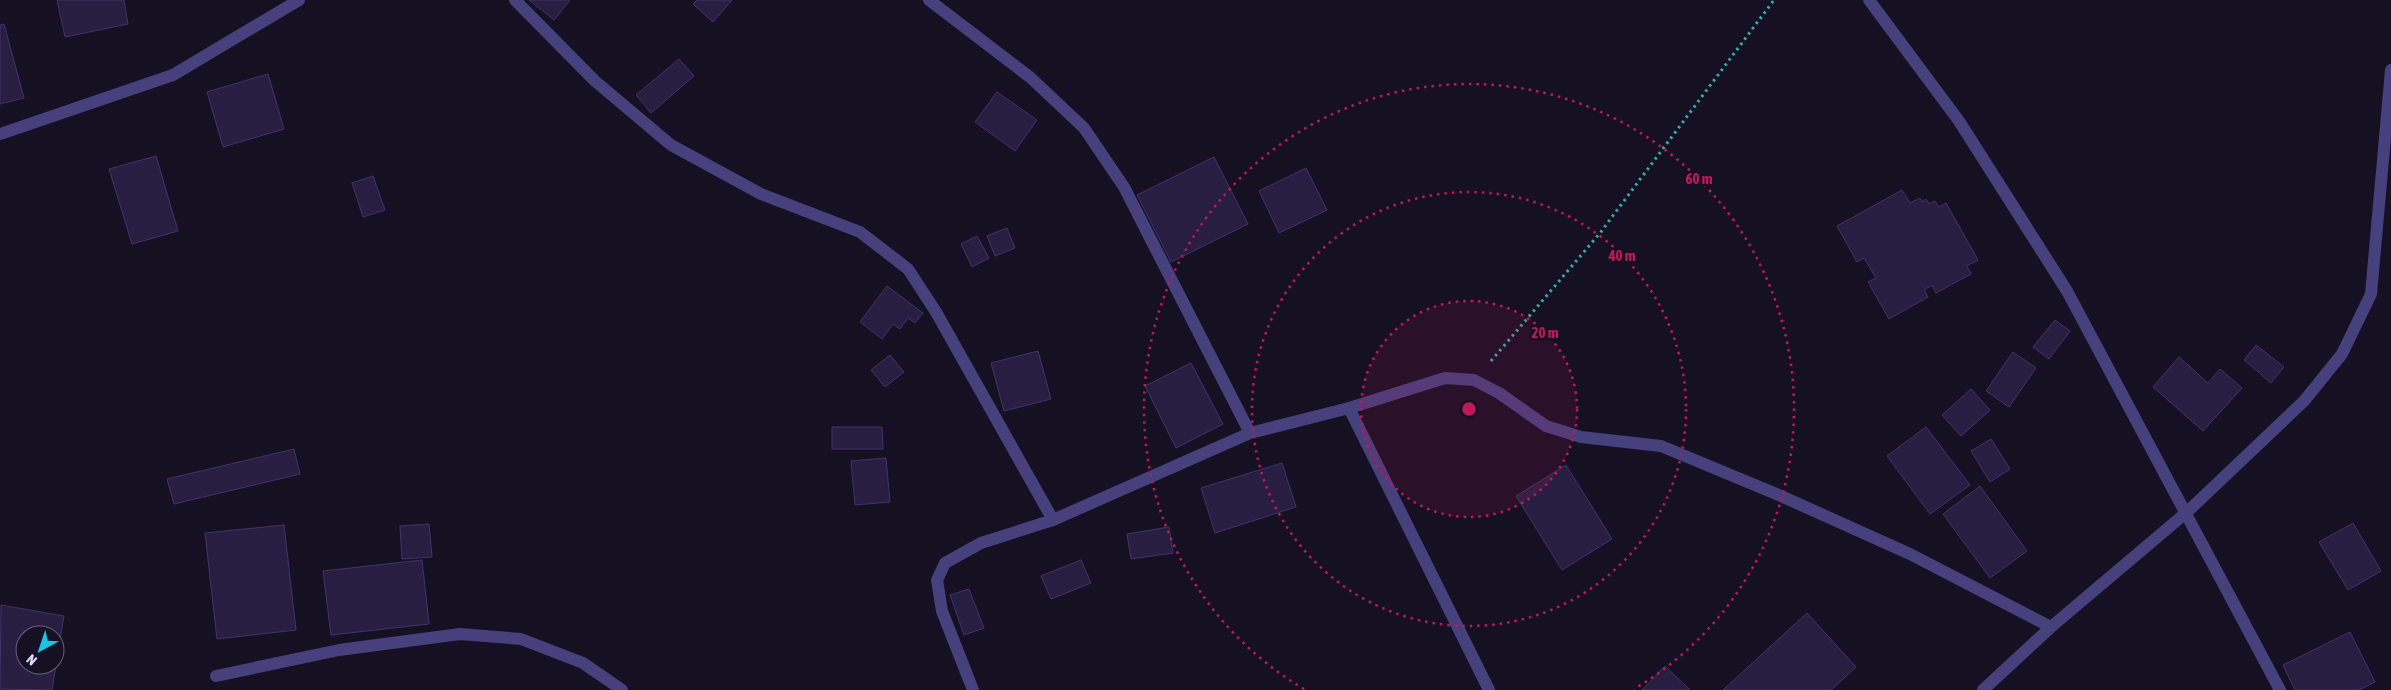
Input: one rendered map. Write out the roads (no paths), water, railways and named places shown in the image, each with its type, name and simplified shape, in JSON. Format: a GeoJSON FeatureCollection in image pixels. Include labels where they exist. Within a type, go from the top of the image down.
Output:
{"type":"FeatureCollection","features":[{"type":"Feature","properties":{"kind":"street"},"geometry":{"type":"LineString","coordinates":[[0,134],[173,75],[299,0]]}},
{"type":"Feature","properties":{"kind":"street"},"geometry":{"type":"LineString","coordinates":[[515,0],[595,81],[671,145],[761,194],[860,232],[908,269],[936,312],[1053,520]]}},
{"type":"Feature","properties":{"kind":"street"},"geometry":{"type":"LineString","coordinates":[[929,0],[1031,78],[1084,128],[1124,187],[1250,433]]}},
{"type":"Feature","properties":{"kind":"street"},"geometry":{"type":"LineString","coordinates":[[1869,0],[1959,121],[2067,291],[2280,690]]}},
{"type":"Feature","properties":{"kind":"street"},"geometry":{"type":"LineString","coordinates":[[1983,690],[2051,628],[2186,512],[2304,401],[2342,354],[2371,294],[2391,70]]}},
{"type":"Feature","properties":{"kind":"street"},"geometry":{"type":"LineString","coordinates":[[973,690],[942,611],[937,580],[946,563],[981,543],[1053,520],[1250,433],[1349,408],[1445,378],[1474,380],[1499,392],[1546,426],[1581,437],[1661,446],[1781,496],[1910,554],[2051,628]]}},
{"type":"Feature","properties":{"kind":"street"},"geometry":{"type":"LineString","coordinates":[[1349,408],[1488,690]]}},
{"type":"Feature","properties":{"kind":"street"},"geometry":{"type":"LineString","coordinates":[[216,676],[339,650],[460,634],[521,639],[583,662],[622,690]]}}]}
